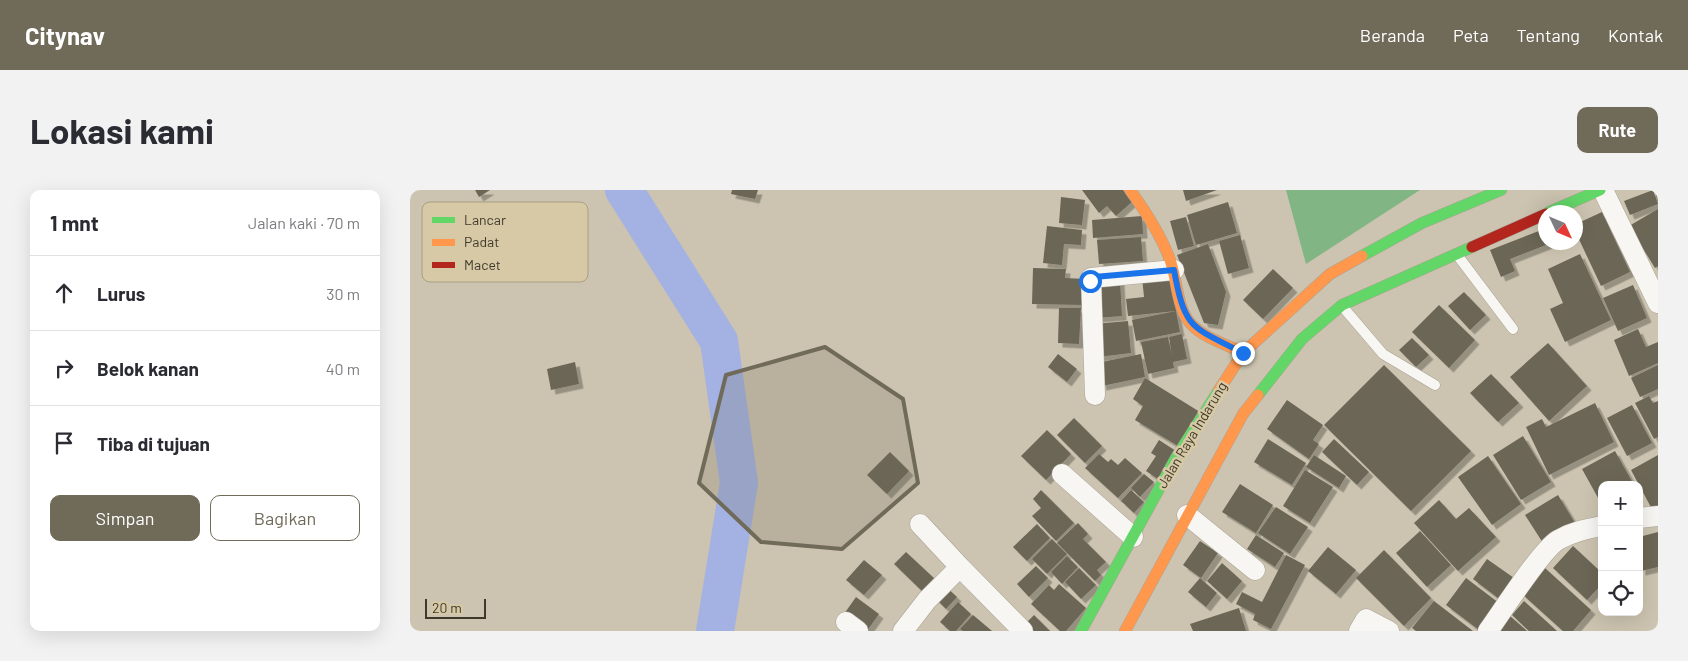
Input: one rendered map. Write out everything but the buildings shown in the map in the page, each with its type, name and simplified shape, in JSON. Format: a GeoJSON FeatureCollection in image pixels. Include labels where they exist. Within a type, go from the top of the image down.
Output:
{"type":"FeatureCollection","features":[{"type":"Feature","properties":{"kind":"main road"},"geometry":{"type":"LineString","coordinates":[[1130,190],[1156,227],[1174,270],[1180,303],[1188,320],[1201,331],[1243,353]]}},
{"type":"Feature","properties":{"kind":"main road","name":"Jalan Raya Indarung"},"geometry":{"type":"LineString","coordinates":[[1081,631],[1176,458],[1243,353],[1330,274],[1422,223],[1501,190]]}},
{"type":"Feature","properties":{"kind":"main road"},"geometry":{"type":"LineString","coordinates":[[1566,205],[1601,190]]}},
{"type":"Feature","properties":{"kind":"main road"},"geometry":{"type":"LineString","coordinates":[[1125,631],[1243,414],[1302,339],[1342,305],[1538,217]]}},
{"type":"Feature","properties":{"kind":"street"},"geometry":{"type":"LineString","coordinates":[[1601,190],[1658,303]]}},
{"type":"Feature","properties":{"kind":"street"},"geometry":{"type":"LineString","coordinates":[[1095,395],[1091,278],[1174,270]]}},
{"type":"Feature","properties":{"kind":"street"},"geometry":{"type":"LineString","coordinates":[[1062,474],[1133,537]]}},
{"type":"Feature","properties":{"kind":"street"},"geometry":{"type":"LineString","coordinates":[[1187,515],[1255,570]]}},
{"type":"Feature","properties":{"kind":"street"},"geometry":{"type":"LineString","coordinates":[[1643,518],[1658,516]]}},
{"type":"Feature","properties":{"kind":"street"},"geometry":{"type":"LineString","coordinates":[[920,524],[1023,631]]}},
{"type":"Feature","properties":{"kind":"street"},"geometry":{"type":"LineString","coordinates":[[1488,631],[1556,541],[1579,530],[1598,527]]}},
{"type":"Feature","properties":{"kind":"street"},"geometry":{"type":"LineString","coordinates":[[903,631],[927,600],[960,567]]}},
{"type":"Feature","properties":{"kind":"street"},"geometry":{"type":"LineString","coordinates":[[1358,631],[1366,619],[1389,631]]}},
{"type":"Feature","properties":{"kind":"lane"},"geometry":{"type":"LineString","coordinates":[[1456,253],[1513,329]]}},
{"type":"Feature","properties":{"kind":"lane"},"geometry":{"type":"LineString","coordinates":[[1342,305],[1383,354],[1435,385]]}},
{"type":"Feature","properties":{"kind":"highlighted area"},"geometry":{"type":"Polygon","coordinates":[[[825,347],[903,399],[918,483],[842,549],[761,542],[699,483],[726,375],[825,347]]]}},
{"type":"Feature","properties":{"kind":"green space"},"geometry":{"type":"Polygon","coordinates":[[[1286,190],[1420,190],[1306,264],[1286,190]]]}},
{"type":"Feature","properties":{"kind":"waterway"},"geometry":{"type":"LineString","coordinates":[[624,190],[719,341],[739,483],[715,631]]}},
{"type":"Feature","properties":{"kind":"traffic: fast"},"geometry":{"type":"LineString","coordinates":[[1362,256],[1422,223],[1501,190]]}},
{"type":"Feature","properties":{"kind":"traffic: fast"},"geometry":{"type":"LineString","coordinates":[[1565,205],[1600,190]]}},
{"type":"Feature","properties":{"kind":"traffic: fast"},"geometry":{"type":"LineString","coordinates":[[1258,395],[1302,339],[1342,305],[1472,247]]}},
{"type":"Feature","properties":{"kind":"traffic: fast"},"geometry":{"type":"LineString","coordinates":[[1081,631],[1176,458],[1219,390]]}},
{"type":"Feature","properties":{"kind":"traffic: slow"},"geometry":{"type":"LineString","coordinates":[[1130,190],[1153,224],[1162,242],[1173,268],[1180,303],[1187,318],[1203,334],[1243,353]]}},
{"type":"Feature","properties":{"kind":"traffic: slow"},"geometry":{"type":"LineString","coordinates":[[1219,390],[1243,353],[1330,274],[1362,256]]}},
{"type":"Feature","properties":{"kind":"traffic: slow"},"geometry":{"type":"LineString","coordinates":[[1125,631],[1243,414],[1258,395]]}},
{"type":"Feature","properties":{"kind":"traffic: jam"},"geometry":{"type":"LineString","coordinates":[[1472,247],[1538,218]]}},
{"type":"Feature","properties":{"kind":"route"},"geometry":{"type":"LineString","coordinates":[[1090,281],[1094,277],[1174,270],[1180,303],[1188,320],[1201,331],[1243,353]]}}]}
